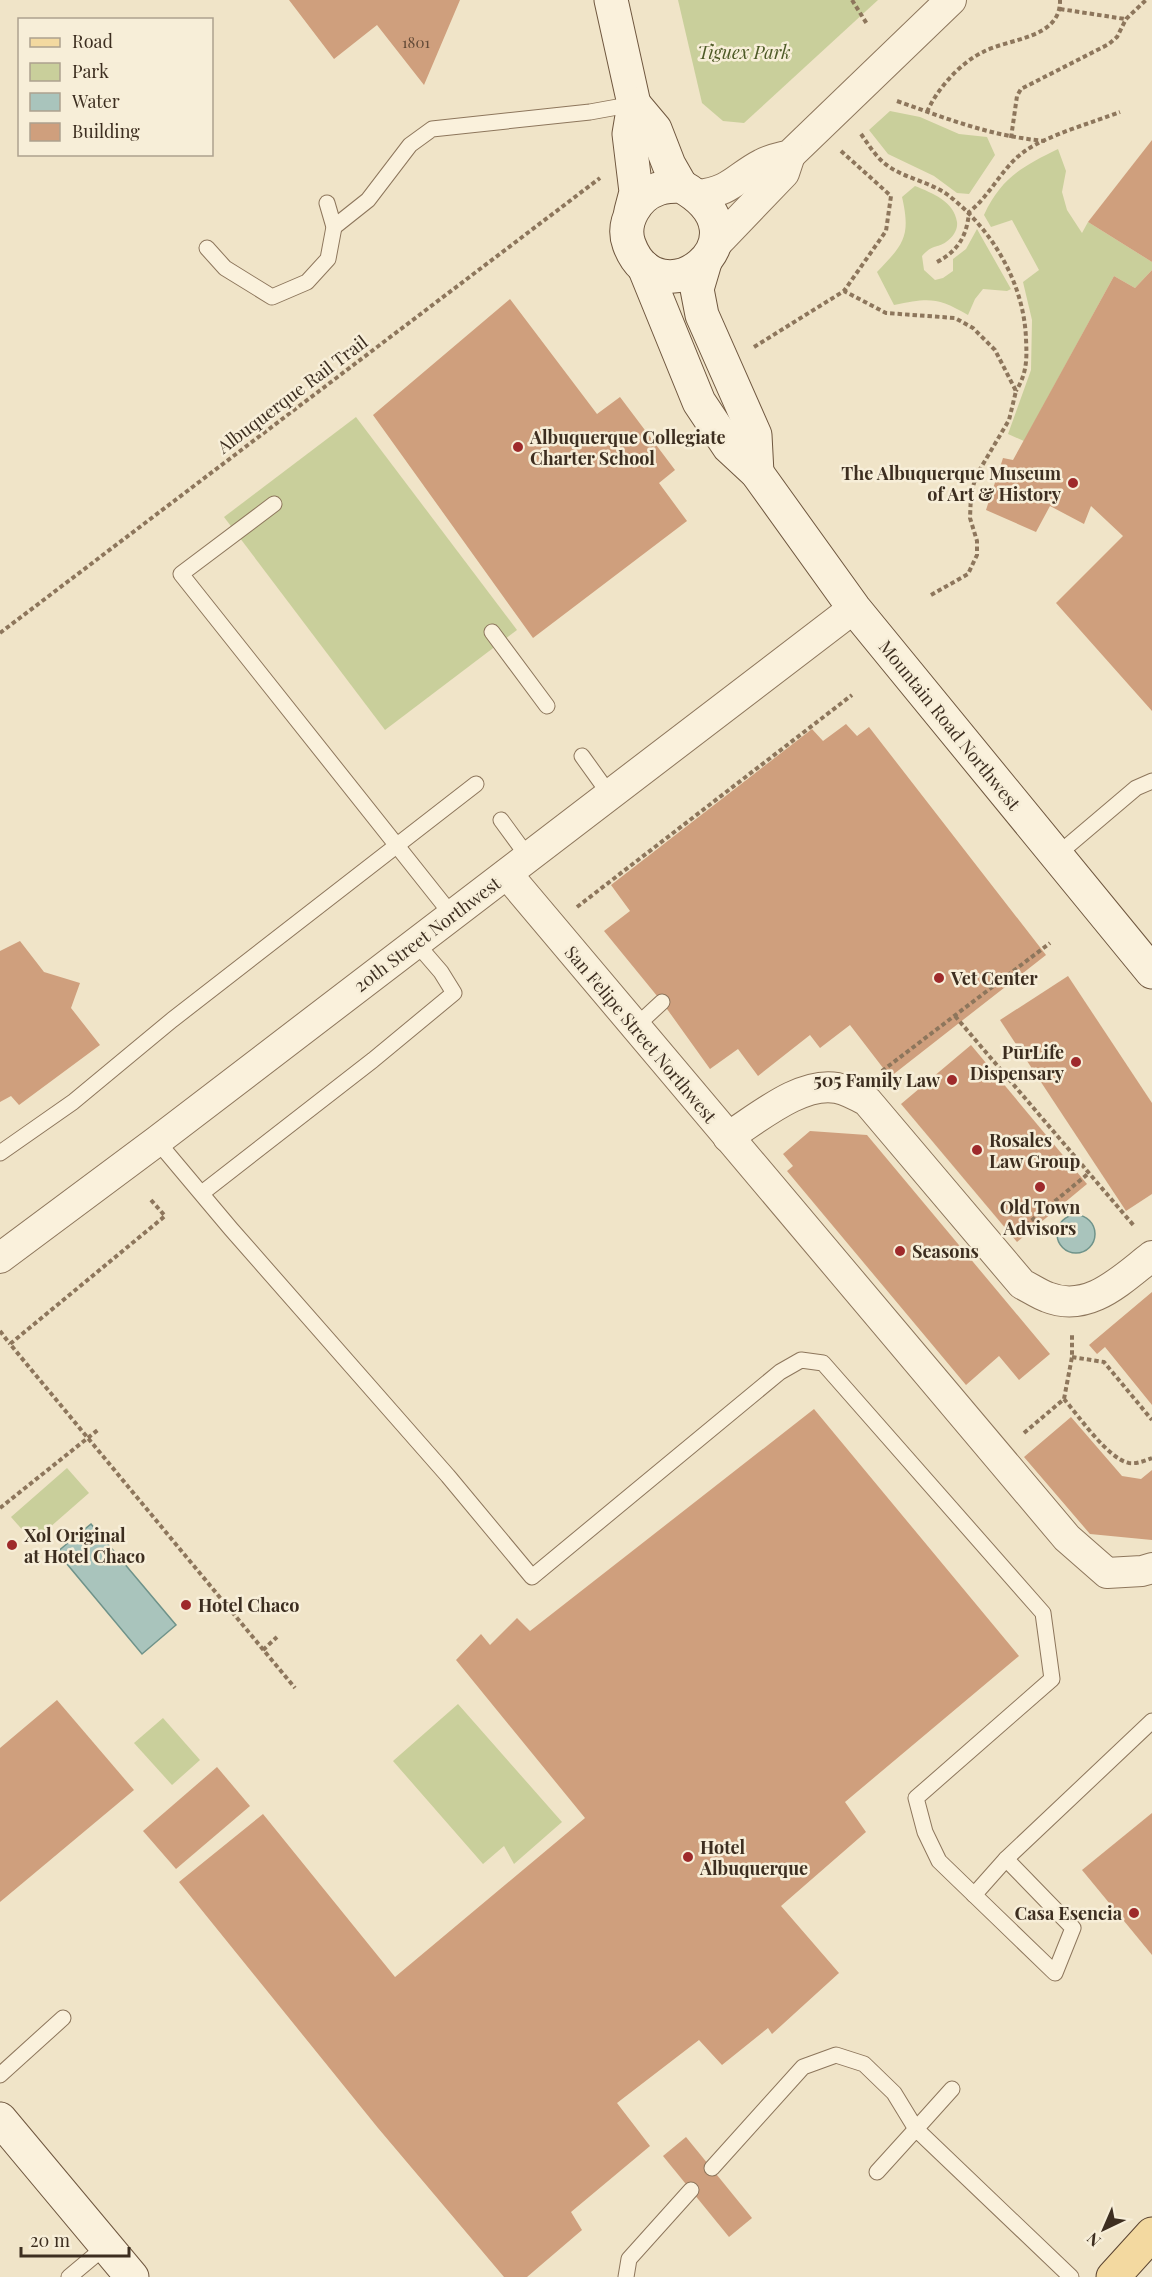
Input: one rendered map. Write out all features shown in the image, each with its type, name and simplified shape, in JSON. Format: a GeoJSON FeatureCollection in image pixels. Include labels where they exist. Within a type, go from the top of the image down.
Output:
{"type":"FeatureCollection","features":[{"type":"Feature","properties":{"kind":"main road"},"geometry":{"type":"LineString","coordinates":[[1113,2277],[1152,2234]]}},
{"type":"Feature","properties":{"kind":"street","name":"Mountain Road Northwest"},"geometry":{"type":"LineString","coordinates":[[612,0],[634,104],[629,134],[636,192],[627,225],[627,241],[634,255],[644,267],[699,402],[729,447],[757,473],[854,608],[1152,972]]}},
{"type":"Feature","properties":{"kind":"street"},"geometry":{"type":"LineString","coordinates":[[632,211],[644,196],[658,188],[711,193],[731,186],[764,163],[790,155],[951,0]]}},
{"type":"Feature","properties":{"kind":"street","name":"Mountain Road Northwest"},"geometry":{"type":"LineString","coordinates":[[634,104],[655,129],[669,165],[689,190],[710,209],[716,227],[710,254],[697,289],[702,315],[755,435],[757,473]]}},
{"type":"Feature","properties":{"kind":"street"},"geometry":{"type":"LineString","coordinates":[[644,267],[657,274],[674,277],[690,273],[784,173],[790,155]]}},
{"type":"Feature","properties":{"kind":"street","name":"20th Street Northwest"},"geometry":{"type":"LineString","coordinates":[[0,1258],[158,1141],[854,608]]}},
{"type":"Feature","properties":{"kind":"street","name":"San Felipe Street Northwest"},"geometry":{"type":"LineString","coordinates":[[517,865],[635,1027],[728,1137],[785,1100],[807,1091],[837,1088],[867,1101],[1022,1284],[1049,1298],[1072,1301],[1088,1299],[1106,1292],[1146,1244]]}},
{"type":"Feature","properties":{"kind":"street"},"geometry":{"type":"LineString","coordinates":[[728,1137],[1067,1538],[1107,1573],[1142,1571],[1152,1568]]}},
{"type":"Feature","properties":{"kind":"street"},"geometry":{"type":"LineString","coordinates":[[0,2119],[132,2277]]}},
{"type":"Feature","properties":{"kind":"lane"},"geometry":{"type":"LineString","coordinates":[[334,227],[368,200],[410,145],[432,129],[590,112],[634,104]]}},
{"type":"Feature","properties":{"kind":"lane"},"geometry":{"type":"LineString","coordinates":[[207,249],[225,268],[272,297],[307,282],[328,259],[334,227],[327,203]]}},
{"type":"Feature","properties":{"kind":"lane"},"geometry":{"type":"LineString","coordinates":[[274,504],[181,574],[452,915]]}},
{"type":"Feature","properties":{"kind":"lane"},"geometry":{"type":"LineString","coordinates":[[492,633],[547,706]]}},
{"type":"Feature","properties":{"kind":"lane"},"geometry":{"type":"LineString","coordinates":[[582,756],[609,795]]}},
{"type":"Feature","properties":{"kind":"lane"},"geometry":{"type":"LineString","coordinates":[[1057,855],[1136,788],[1152,781]]}},
{"type":"Feature","properties":{"kind":"lane"},"geometry":{"type":"LineString","coordinates":[[0,1153],[73,1102],[172,1020],[476,784]]}},
{"type":"Feature","properties":{"kind":"lane"},"geometry":{"type":"LineString","coordinates":[[501,820],[517,865]]}},
{"type":"Feature","properties":{"kind":"lane"},"geometry":{"type":"LineString","coordinates":[[202,1193],[373,1060],[454,993],[441,972],[416,943]]}},
{"type":"Feature","properties":{"kind":"lane"},"geometry":{"type":"LineString","coordinates":[[635,1027],[662,1002]]}},
{"type":"Feature","properties":{"kind":"lane"},"geometry":{"type":"LineString","coordinates":[[158,1141],[231,1229],[532,1577],[780,1372],[801,1360],[822,1363],[1043,1613],[1052,1679],[916,1798],[925,1832],[939,1861],[1055,1973],[1073,1928],[1006,1859]]}},
{"type":"Feature","properties":{"kind":"lane"},"geometry":{"type":"LineString","coordinates":[[974,1895],[1006,1859],[1152,1721]]}},
{"type":"Feature","properties":{"kind":"lane"},"geometry":{"type":"LineString","coordinates":[[0,2075],[63,2018]]}},
{"type":"Feature","properties":{"kind":"lane"},"geometry":{"type":"LineString","coordinates":[[712,2168],[803,2067],[836,2055],[864,2064],[894,2093],[916,2129],[1071,2277]]}},
{"type":"Feature","properties":{"kind":"lane"},"geometry":{"type":"LineString","coordinates":[[877,2172],[952,2089]]}},
{"type":"Feature","properties":{"kind":"lane"},"geometry":{"type":"LineString","coordinates":[[626,2277],[629,2259],[691,2190]]}},
{"type":"Feature","properties":{"kind":"lane"},"geometry":{"type":"LineString","coordinates":[[69,2277],[106,2246]]}},
{"type":"Feature","properties":{"kind":"path"},"geometry":{"type":"LineString","coordinates":[[852,0],[867,24]]}},
{"type":"Feature","properties":{"kind":"path"},"geometry":{"type":"LineString","coordinates":[[927,111],[934,95],[969,60],[984,51],[1029,36],[1050,26],[1060,12],[1060,0]]}},
{"type":"Feature","properties":{"kind":"path"},"geometry":{"type":"LineString","coordinates":[[1011,138],[1017,96],[1021,89],[1109,44],[1117,37],[1126,19],[1146,0]]}},
{"type":"Feature","properties":{"kind":"path"},"geometry":{"type":"LineString","coordinates":[[1060,9],[1126,19]]}},
{"type":"Feature","properties":{"kind":"path"},"geometry":{"type":"LineString","coordinates":[[896,100],[968,127],[1011,138],[1046,141]]}},
{"type":"Feature","properties":{"kind":"path"},"geometry":{"type":"LineString","coordinates":[[937,262],[959,246],[968,229],[969,212],[981,203],[1010,165],[1026,150],[1120,112]]}},
{"type":"Feature","properties":{"kind":"path"},"geometry":{"type":"LineString","coordinates":[[860,134],[884,163],[946,194],[969,212],[986,233],[1018,290],[1025,321],[1027,351],[1025,377],[1016,391],[1009,420],[976,476],[971,494],[970,518],[977,541],[977,555],[968,574],[930,595]]}},
{"type":"Feature","properties":{"kind":"path"},"geometry":{"type":"LineString","coordinates":[[744,353],[844,291],[886,231],[891,196],[841,151]]}},
{"type":"Feature","properties":{"kind":"path","name":"Albuquerque Rail Trail"},"geometry":{"type":"LineString","coordinates":[[0,633],[601,177]]}},
{"type":"Feature","properties":{"kind":"path"},"geometry":{"type":"LineString","coordinates":[[844,291],[886,313],[955,318],[973,328],[995,350],[1016,391]]}},
{"type":"Feature","properties":{"kind":"path"},"geometry":{"type":"LineString","coordinates":[[574,909],[852,695]]}},
{"type":"Feature","properties":{"kind":"path"},"geometry":{"type":"LineString","coordinates":[[882,1071],[1050,943]]}},
{"type":"Feature","properties":{"kind":"path"},"geometry":{"type":"LineString","coordinates":[[955,1016],[1089,1173],[1146,1244]]}},
{"type":"Feature","properties":{"kind":"path"},"geometry":{"type":"LineString","coordinates":[[1019,1232],[1089,1173]]}},
{"type":"Feature","properties":{"kind":"path"},"geometry":{"type":"LineString","coordinates":[[10,1344],[165,1216],[151,1200]]}},
{"type":"Feature","properties":{"kind":"path"},"geometry":{"type":"LineString","coordinates":[[0,1331],[296,1688]]}},
{"type":"Feature","properties":{"kind":"path"},"geometry":{"type":"LineString","coordinates":[[1017,1439],[1064,1399],[1072,1357],[1071,1334]]}},
{"type":"Feature","properties":{"kind":"path"},"geometry":{"type":"LineString","coordinates":[[1072,1357],[1104,1362],[1152,1420]]}},
{"type":"Feature","properties":{"kind":"path"},"geometry":{"type":"LineString","coordinates":[[1064,1399],[1115,1456],[1127,1463],[1139,1463],[1152,1458]]}},
{"type":"Feature","properties":{"kind":"path"},"geometry":{"type":"LineString","coordinates":[[0,1508],[99,1429]]}},
{"type":"Feature","properties":{"kind":"path"},"geometry":{"type":"LineString","coordinates":[[263,1650],[276,1637]]}},
{"type":"Feature","properties":{"kind":"green space","name":"Tiguex Park"},"geometry":{"type":"Polygon","coordinates":[[[678,0],[878,0],[744,123],[723,121],[702,103],[678,0]]]}},
{"type":"Feature","properties":{"kind":"green space"},"geometry":{"type":"Polygon","coordinates":[[[890,111],[920,117],[959,134],[987,137],[995,155],[969,194],[957,193],[934,176],[888,154],[869,130],[890,111]]]}},
{"type":"Feature","properties":{"kind":"green space"},"geometry":{"type":"Polygon","coordinates":[[[1058,149],[1066,171],[1062,192],[1067,210],[1082,233],[1088,222],[1152,262],[1152,270],[1135,288],[1114,276],[1024,441],[1008,434],[1031,370],[1032,320],[1023,282],[1039,270],[1012,220],[991,227],[984,215],[998,191],[1014,174],[1058,149]]]}},
{"type":"Feature","properties":{"kind":"green space"},"geometry":{"type":"Polygon","coordinates":[[[915,186],[947,203],[952,208],[957,222],[956,231],[951,238],[929,249],[922,256],[924,270],[935,280],[953,271],[953,259],[966,249],[977,229],[1011,289],[1007,291],[983,289],[975,299],[968,315],[948,305],[933,301],[925,300],[894,305],[877,272],[894,254],[903,239],[906,221],[902,197],[915,186]]]}},
{"type":"Feature","properties":{"kind":"green space"},"geometry":{"type":"Polygon","coordinates":[[[356,417],[517,630],[385,730],[224,517],[356,417]]]}},
{"type":"Feature","properties":{"kind":"green space"},"geometry":{"type":"Polygon","coordinates":[[[67,1468],[89,1493],[33,1542],[11,1517],[67,1468]]]}},
{"type":"Feature","properties":{"kind":"green space"},"geometry":{"type":"Polygon","coordinates":[[[458,1704],[562,1822],[514,1864],[504,1846],[483,1864],[393,1761],[458,1704]]]}},
{"type":"Feature","properties":{"kind":"green space"},"geometry":{"type":"Polygon","coordinates":[[[163,1718],[200,1760],[172,1785],[134,1743],[163,1718]]]}},
{"type":"Feature","properties":{"kind":"water"},"geometry":{"type":"Polygon","coordinates":[[[1076,1215],[1090,1220],[1095,1234],[1090,1248],[1076,1253],[1062,1248],[1057,1234],[1062,1220],[1076,1215]]]}},
{"type":"Feature","properties":{"kind":"water"},"geometry":{"type":"Polygon","coordinates":[[[91,1524],[176,1625],[142,1654],[57,1552],[91,1524]]]}},
{"type":"Feature","properties":{"kind":"building"},"geometry":{"type":"Polygon","coordinates":[[[289,0],[460,0],[424,85],[377,25],[334,59],[289,0]]]}},
{"type":"Feature","properties":{"kind":"building"},"geometry":{"type":"Polygon","coordinates":[[[1152,140],[1152,262],[1088,222],[1152,140]]]}},
{"type":"Feature","properties":{"kind":"building","name":"The Albuquerque Museum of Art & History"},"geometry":{"type":"Polygon","coordinates":[[[1152,270],[1152,711],[1056,603],[1123,536],[1091,506],[1084,524],[1050,506],[1036,532],[986,510],[1003,458],[1013,460],[1114,276],[1135,288],[1152,270]]]}},
{"type":"Feature","properties":{"kind":"building","name":"Albuquerque Collegiate Charter School"},"geometry":{"type":"Polygon","coordinates":[[[510,299],[597,414],[620,397],[675,470],[659,483],[687,521],[533,638],[373,415],[510,299]]]}},
{"type":"Feature","properties":{"kind":"building"},"geometry":{"type":"Polygon","coordinates":[[[846,724],[857,736],[869,727],[1046,955],[890,1077],[850,1025],[820,1048],[810,1035],[758,1076],[738,1049],[710,1069],[662,1002],[604,931],[630,911],[611,885],[812,729],[823,741],[846,724]]]}},
{"type":"Feature","properties":{"kind":"building"},"geometry":{"type":"Polygon","coordinates":[[[20,941],[44,972],[80,983],[71,1008],[100,1045],[19,1105],[11,1096],[0,1102],[0,951],[20,941]]]}},
{"type":"Feature","properties":{"kind":"building","name":"PūrLife Dispensary"},"geometry":{"type":"Polygon","coordinates":[[[1068,976],[1152,1103],[1152,1194],[1126,1211],[1000,1020],[1068,976]]]}},
{"type":"Feature","properties":{"kind":"building"},"geometry":{"type":"Polygon","coordinates":[[[971,1045],[1087,1184],[1017,1242],[901,1104],[971,1045]]]}},
{"type":"Feature","properties":{"kind":"building","name":"Seasons"},"geometry":{"type":"Polygon","coordinates":[[[810,1131],[867,1135],[1050,1354],[1019,1380],[999,1356],[966,1385],[787,1171],[793,1166],[783,1154],[810,1131]]]}},
{"type":"Feature","properties":{"kind":"building"},"geometry":{"type":"Polygon","coordinates":[[[1152,1292],[1152,1405],[1105,1347],[1097,1354],[1089,1345],[1152,1292]]]}},
{"type":"Feature","properties":{"kind":"building","name":"Hotel Albuquerque"},"geometry":{"type":"Polygon","coordinates":[[[814,1409],[1019,1656],[845,1802],[866,1832],[781,1906],[839,1973],[772,2034],[768,2028],[722,2065],[699,2040],[617,2103],[650,2146],[571,2212],[582,2230],[527,2277],[504,2277],[378,2128],[179,1882],[263,1814],[395,1977],[585,1818],[456,1660],[481,1634],[490,1645],[517,1618],[530,1631],[814,1409]]]}},
{"type":"Feature","properties":{"kind":"building"},"geometry":{"type":"Polygon","coordinates":[[[1071,1417],[1122,1476],[1141,1479],[1152,1470],[1152,1540],[1090,1534],[1024,1457],[1071,1417]]]}},
{"type":"Feature","properties":{"kind":"building"},"geometry":{"type":"Polygon","coordinates":[[[57,1700],[134,1790],[0,1902],[0,1748],[57,1700]]]}},
{"type":"Feature","properties":{"kind":"building"},"geometry":{"type":"Polygon","coordinates":[[[217,1767],[250,1806],[176,1869],[143,1831],[217,1767]]]}},
{"type":"Feature","properties":{"kind":"building","name":"Casa Esencia"},"geometry":{"type":"Polygon","coordinates":[[[1152,1813],[1152,1955],[1082,1870],[1152,1813]]]}},
{"type":"Feature","properties":{"kind":"building"},"geometry":{"type":"Polygon","coordinates":[[[686,2137],[752,2218],[729,2237],[663,2156],[686,2137]]]}},
{"type":"Feature","properties":{"kind":"place","name":"Albuquerque Collegiate Charter School"},"geometry":{"type":"Point","coordinates":[518,447]}},
{"type":"Feature","properties":{"kind":"place","name":"The Albuquerque Museum of Art & History"},"geometry":{"type":"Point","coordinates":[1073,483]}},
{"type":"Feature","properties":{"kind":"place","name":"Vet Center"},"geometry":{"type":"Point","coordinates":[939,978]}},
{"type":"Feature","properties":{"kind":"place","name":"PūrLife Dispensary"},"geometry":{"type":"Point","coordinates":[1076,1062]}},
{"type":"Feature","properties":{"kind":"place","name":"505 Family Law"},"geometry":{"type":"Point","coordinates":[952,1080]}},
{"type":"Feature","properties":{"kind":"place","name":"Rosales Law Group"},"geometry":{"type":"Point","coordinates":[977,1150]}},
{"type":"Feature","properties":{"kind":"place","name":"Old Town Advisors"},"geometry":{"type":"Point","coordinates":[1040,1187]}},
{"type":"Feature","properties":{"kind":"place","name":"Seasons"},"geometry":{"type":"Point","coordinates":[900,1251]}},
{"type":"Feature","properties":{"kind":"place","name":"Xol Original at Hotel Chaco"},"geometry":{"type":"Point","coordinates":[12,1545]}},
{"type":"Feature","properties":{"kind":"place","name":"Hotel Chaco"},"geometry":{"type":"Point","coordinates":[186,1605]}},
{"type":"Feature","properties":{"kind":"place","name":"Hotel Albuquerque"},"geometry":{"type":"Point","coordinates":[688,1857]}},
{"type":"Feature","properties":{"kind":"place","name":"Casa Esencia"},"geometry":{"type":"Point","coordinates":[1134,1913]}}]}
